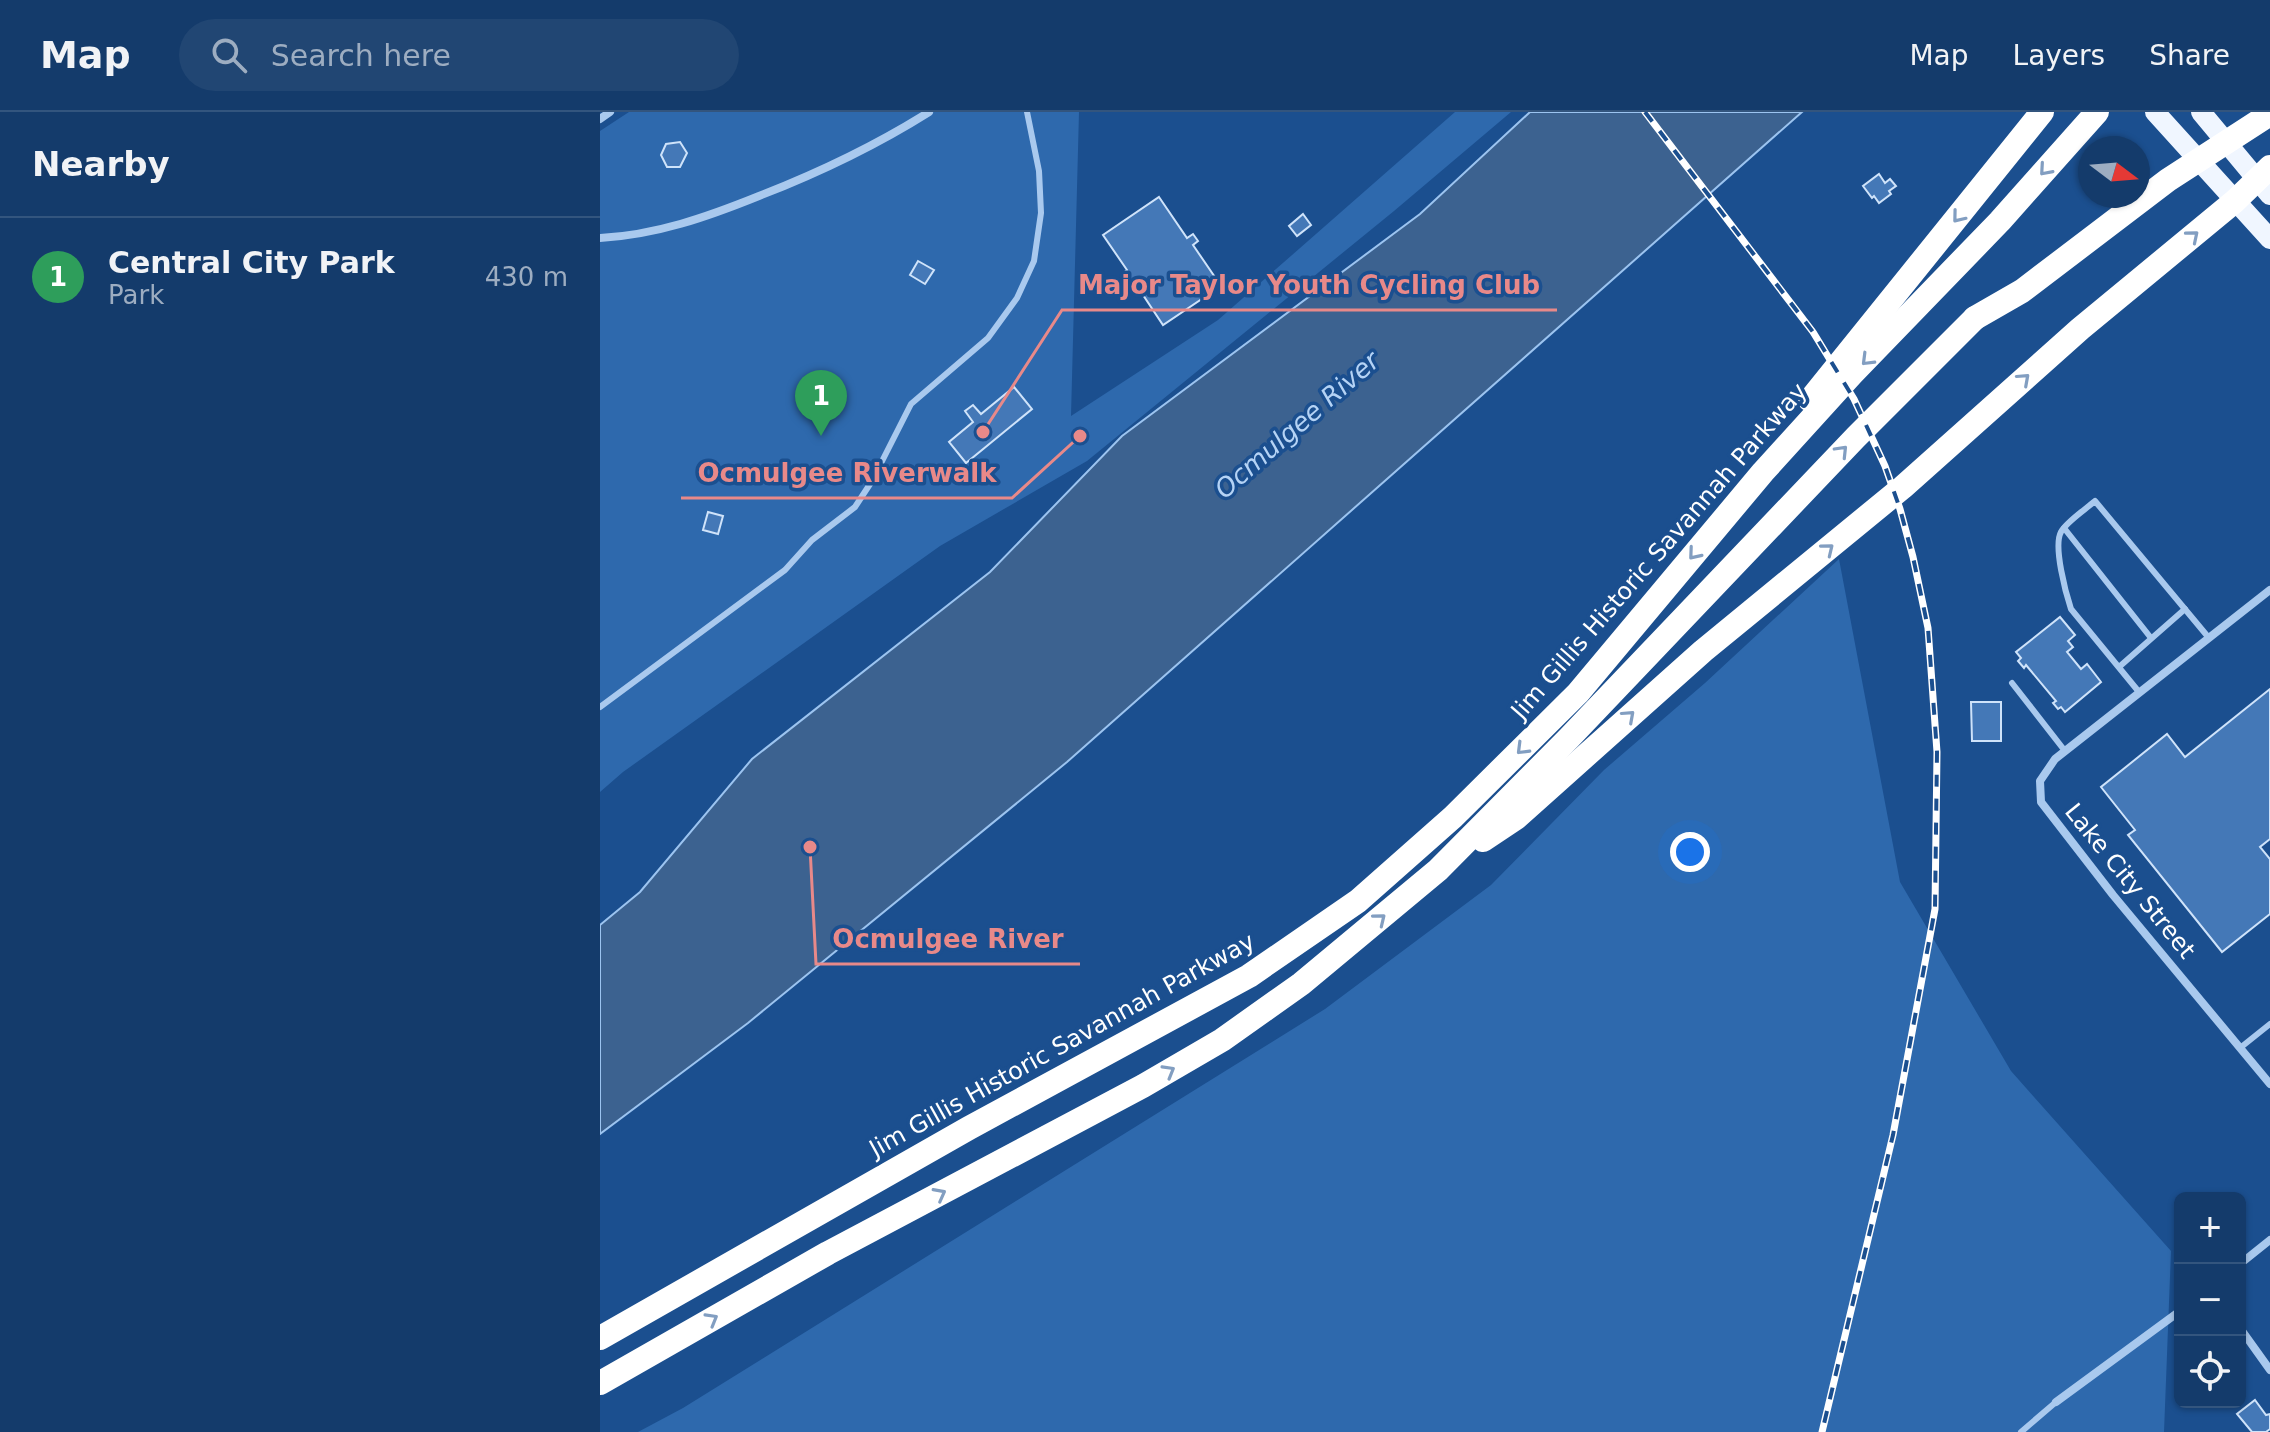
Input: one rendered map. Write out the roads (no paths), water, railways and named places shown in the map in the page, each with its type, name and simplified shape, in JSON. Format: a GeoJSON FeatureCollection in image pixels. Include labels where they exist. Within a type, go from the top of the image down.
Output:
{"type":"FeatureCollection","features":[{"type":"Feature","properties":{"kind":"highway"},"geometry":{"type":"LineString","coordinates":[[1763,472],[1814,393],[2042,112]]}},
{"type":"Feature","properties":{"kind":"highway","name":"Jim Gillis Historic Savannah Parkway"},"geometry":{"type":"LineString","coordinates":[[600,1338],[1053,1081],[1249,976],[1358,901],[1453,817],[1578,693],[1763,472],[1852,374],[2000,221],[2097,112]]}},
{"type":"Feature","properties":{"kind":"highway"},"geometry":{"type":"LineString","coordinates":[[600,1383],[828,1253],[1143,1086],[1222,1040],[1301,984],[1438,870],[1975,318],[2022,291],[2168,180],[2270,114]]}},
{"type":"Feature","properties":{"kind":"highway"},"geometry":{"type":"LineString","coordinates":[[1438,870],[1516,818],[1703,651],[1903,487],[2080,329],[2235,201],[2265,181]]}},
{"type":"Feature","properties":{"kind":"main road"},"geometry":{"type":"LineString","coordinates":[[2155,112],[2270,239]]}},
{"type":"Feature","properties":{"kind":"main road"},"geometry":{"type":"LineString","coordinates":[[2201,112],[2265,181]]}},
{"type":"Feature","properties":{"kind":"street"},"geometry":{"type":"LineString","coordinates":[[600,119],[610,112]]}},
{"type":"Feature","properties":{"kind":"street"},"geometry":{"type":"LineString","coordinates":[[600,238],[650,233],[704,218],[832,165],[929,112]]}},
{"type":"Feature","properties":{"kind":"street","name":"Lake City Street"},"geometry":{"type":"LineString","coordinates":[[2270,590],[2055,759],[2040,781],[2041,802],[2113,895],[2270,1084]]}},
{"type":"Feature","properties":{"kind":"street"},"geometry":{"type":"LineString","coordinates":[[2246,1259],[2269,1242]]}},
{"type":"Feature","properties":{"kind":"street"},"geometry":{"type":"LineString","coordinates":[[2056,1402],[2174,1315]]}},
{"type":"Feature","properties":{"kind":"street"},"geometry":{"type":"LineString","coordinates":[[2246,1336],[2270,1370]]}},
{"type":"Feature","properties":{"kind":"lane"},"geometry":{"type":"LineString","coordinates":[[600,707],[785,570],[812,540],[855,507],[872,481],[911,404],[988,338],[1017,298],[1034,261],[1041,213],[1039,171],[1027,112]]}},
{"type":"Feature","properties":{"kind":"lane"},"geometry":{"type":"LineString","coordinates":[[2139,692],[2071,609],[2066,593],[2058,542],[2061,532],[2095,501],[2209,638]]}},
{"type":"Feature","properties":{"kind":"lane"},"geometry":{"type":"LineString","coordinates":[[2064,528],[2151,638]]}},
{"type":"Feature","properties":{"kind":"lane"},"geometry":{"type":"LineString","coordinates":[[2119,667],[2185,609]]}},
{"type":"Feature","properties":{"kind":"lane"},"geometry":{"type":"LineString","coordinates":[[2012,683],[2065,751]]}},
{"type":"Feature","properties":{"kind":"lane"},"geometry":{"type":"LineString","coordinates":[[2240,1048],[2270,1024]]}},
{"type":"Feature","properties":{"kind":"lane"},"geometry":{"type":"LineString","coordinates":[[2021,1432],[2056,1402]]}},
{"type":"Feature","properties":{"kind":"water"},"geometry":{"type":"Polygon","coordinates":[[[1530,112],[1802,112],[1067,762],[748,1023],[600,1134],[600,925],[640,892],[752,759],[990,572],[1122,436],[1420,214],[1530,112]]]}},
{"type":"Feature","properties":{"kind":"railway"},"geometry":{"type":"LineString","coordinates":[[1645,112],[1813,332],[1854,399],[1885,466],[1900,509],[1928,628],[1937,752],[1935,909],[1893,1135],[1822,1432]]}},
{"type":"Feature","properties":{"kind":"place","name":"Major Taylor Youth Cycling Club"},"geometry":{"type":"Point","coordinates":[983,432]}},
{"type":"Feature","properties":{"kind":"place","name":"Central City Park"},"geometry":{"type":"Point","coordinates":[821,436]}},
{"type":"Feature","properties":{"kind":"place","name":"Ocmulgee Riverwalk"},"geometry":{"type":"Point","coordinates":[1080,436]}},
{"type":"Feature","properties":{"kind":"place","name":"Ocmulgee River"},"geometry":{"type":"Point","coordinates":[810,847]}}]}
